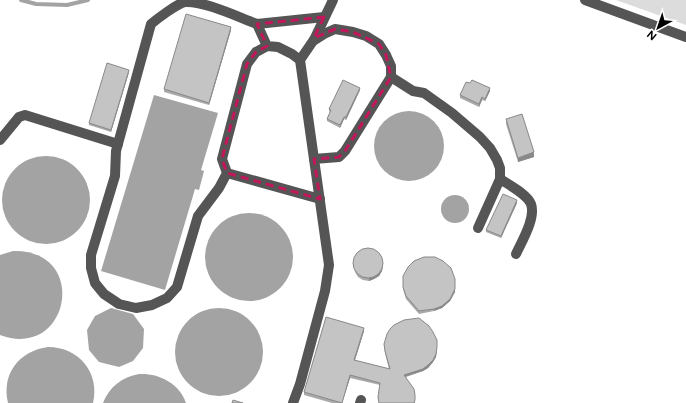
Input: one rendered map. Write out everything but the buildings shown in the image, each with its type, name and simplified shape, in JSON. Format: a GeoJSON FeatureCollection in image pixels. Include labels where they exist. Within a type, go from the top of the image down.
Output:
{"type":"FeatureCollection","features":[{"type":"Feature","properties":{"kind":"street"},"geometry":{"type":"LineString","coordinates":[[293,403],[300,384],[325,291],[329,265],[300,60],[313,41],[334,0]]}},
{"type":"Feature","properties":{"kind":"street"},"geometry":{"type":"LineString","coordinates":[[585,0],[686,37]]}},
{"type":"Feature","properties":{"kind":"street"},"geometry":{"type":"LineString","coordinates":[[300,60],[278,47],[268,46],[256,52],[247,64],[222,159],[227,173],[219,188],[198,216],[177,287],[167,298],[152,305],[136,308],[119,304],[104,294],[95,283],[91,268],[91,255],[116,176],[116,151],[151,24],[165,13],[184,2],[205,4],[257,24],[324,18]]}},
{"type":"Feature","properties":{"kind":"street"},"geometry":{"type":"LineString","coordinates":[[257,24],[268,46]]}},
{"type":"Feature","properties":{"kind":"street"},"geometry":{"type":"LineString","coordinates":[[313,41],[335,29],[366,36],[378,44],[386,55],[391,66],[391,77],[345,151],[339,157],[314,159]]}},
{"type":"Feature","properties":{"kind":"street"},"geometry":{"type":"LineString","coordinates":[[391,77],[412,91],[424,93],[452,113],[480,137],[490,148],[497,160],[500,168],[500,179],[478,228]]}},
{"type":"Feature","properties":{"kind":"street"},"geometry":{"type":"LineString","coordinates":[[0,140],[20,118],[25,115],[118,144]]}},
{"type":"Feature","properties":{"kind":"street"},"geometry":{"type":"LineString","coordinates":[[227,173],[320,199]]}},
{"type":"Feature","properties":{"kind":"street"},"geometry":{"type":"LineString","coordinates":[[500,179],[520,191],[531,203],[533,211],[530,223],[516,254]]}},
{"type":"Feature","properties":{"kind":"highlighted area"},"geometry":{"type":"Polygon","coordinates":[[[324,17],[314,38],[335,29],[353,32],[379,44],[386,55],[391,77],[345,151],[339,157],[314,159],[320,199],[227,173],[222,159],[247,64],[256,52],[267,46],[257,24],[324,17]]]}},
{"type":"Feature","properties":{"kind":"shaded area"},"geometry":{"type":"Polygon","coordinates":[[[616,0],[686,0],[686,25],[616,0]]]}},
{"type":"Feature","properties":{"kind":"shaded area"},"geometry":{"type":"Polygon","coordinates":[[[154,95],[218,113],[201,170],[204,171],[199,190],[195,189],[165,290],[101,271],[154,95]]]}},
{"type":"Feature","properties":{"kind":"shaded area"},"geometry":{"type":"Polygon","coordinates":[[[402,111],[416,111],[429,117],[438,126],[444,139],[442,159],[434,171],[416,181],[402,181],[389,175],[380,166],[374,153],[374,139],[380,126],[389,117],[402,111]]]}},
{"type":"Feature","properties":{"kind":"shaded area"},"geometry":{"type":"Polygon","coordinates":[[[46,156],[63,159],[77,169],[87,183],[90,200],[87,217],[77,231],[63,241],[46,244],[29,241],[15,231],[5,217],[2,200],[5,183],[15,169],[29,159],[46,156]]]}},
{"type":"Feature","properties":{"kind":"shaded area"},"geometry":{"type":"Polygon","coordinates":[[[455,195],[465,199],[469,209],[465,219],[455,223],[445,219],[441,209],[445,199],[455,195]]]}},
{"type":"Feature","properties":{"kind":"shaded area"},"geometry":{"type":"Polygon","coordinates":[[[249,213],[266,216],[280,226],[290,240],[293,257],[290,274],[280,288],[266,298],[249,301],[232,298],[218,288],[208,274],[205,257],[208,240],[218,226],[232,216],[249,213]]]}},
{"type":"Feature","properties":{"kind":"shaded area"},"geometry":{"type":"Polygon","coordinates":[[[13,251],[37,255],[53,267],[61,284],[62,302],[55,319],[42,333],[24,339],[0,335],[0,255],[13,251]]]}},
{"type":"Feature","properties":{"kind":"shaded area"},"geometry":{"type":"Polygon","coordinates":[[[111,308],[133,314],[144,329],[143,348],[133,361],[119,367],[99,362],[89,350],[87,330],[95,316],[111,308]]]}},
{"type":"Feature","properties":{"kind":"shaded area"},"geometry":{"type":"Polygon","coordinates":[[[219,308],[236,311],[250,321],[260,335],[263,352],[260,369],[250,383],[236,393],[219,396],[202,393],[188,383],[178,369],[175,352],[178,335],[188,321],[202,311],[219,308]]]}},
{"type":"Feature","properties":{"kind":"shaded area"},"geometry":{"type":"Polygon","coordinates":[[[48,347],[59,348],[69,352],[78,357],[85,364],[90,372],[93,382],[93,403],[8,403],[7,383],[14,366],[29,353],[48,347]]]}},
{"type":"Feature","properties":{"kind":"shaded area"},"geometry":{"type":"Polygon","coordinates":[[[139,374],[161,377],[179,390],[186,403],[103,403],[109,392],[117,384],[133,375],[139,374]]]}},
{"type":"Feature","properties":{"kind":"waterway"},"geometry":{"type":"LineString","coordinates":[[21,0],[36,4],[67,5],[88,0]]}}]}
